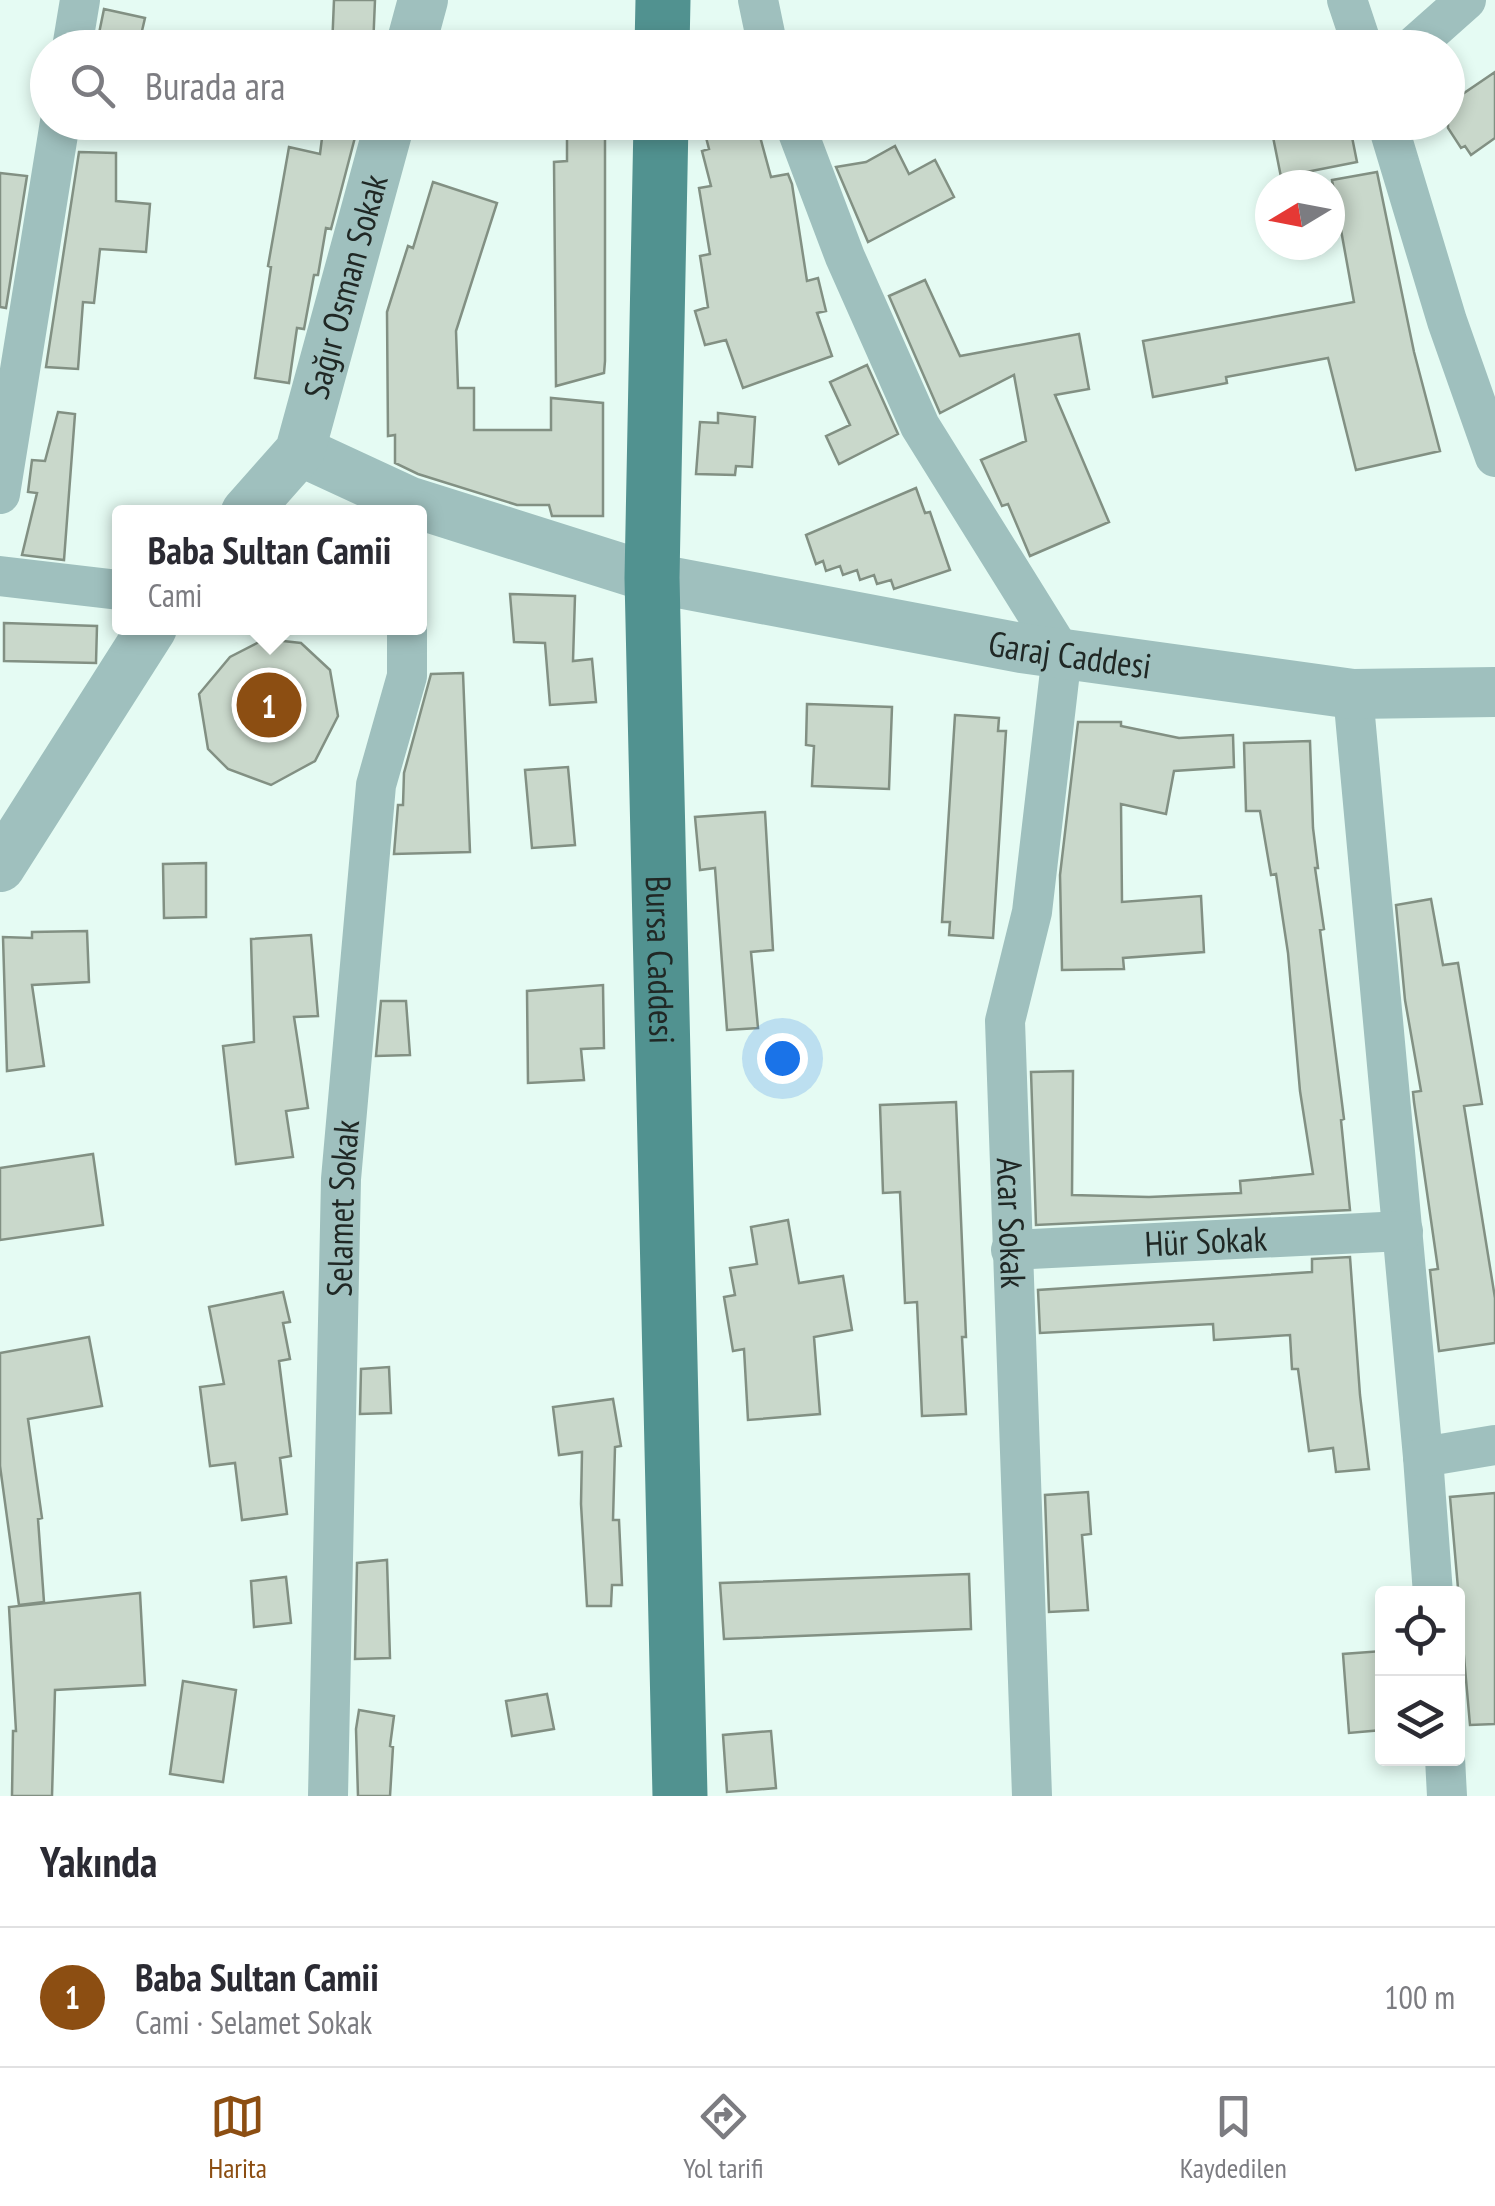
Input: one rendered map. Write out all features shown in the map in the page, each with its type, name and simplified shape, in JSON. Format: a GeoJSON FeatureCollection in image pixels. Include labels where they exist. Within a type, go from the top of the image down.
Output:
{"type":"FeatureCollection","features":[{"type":"Feature","properties":{"kind":"main road"},"geometry":{"type":"LineString","coordinates":[[662,30],[663,0]]}},
{"type":"Feature","properties":{"kind":"main road","name":"Bursa Caddesi"},"geometry":{"type":"LineString","coordinates":[[660,140],[652,578],[680,1796]]}},
{"type":"Feature","properties":{"kind":"street"},"geometry":{"type":"LineString","coordinates":[[75,30],[80,0]]}},
{"type":"Feature","properties":{"kind":"street"},"geometry":{"type":"LineString","coordinates":[[415,30],[423,0]]}},
{"type":"Feature","properties":{"kind":"street"},"geometry":{"type":"LineString","coordinates":[[758,0],[764,30]]}},
{"type":"Feature","properties":{"kind":"street"},"geometry":{"type":"LineString","coordinates":[[1347,0],[1357,30]]}},
{"type":"Feature","properties":{"kind":"street"},"geometry":{"type":"LineString","coordinates":[[1432,30],[1466,0]]}},
{"type":"Feature","properties":{"kind":"street"},"geometry":{"type":"LineString","coordinates":[[0,494],[57,140]]}},
{"type":"Feature","properties":{"kind":"street","name":"Sağır Osman Sokak"},"geometry":{"type":"LineString","coordinates":[[300,451],[385,140]]}},
{"type":"Feature","properties":{"kind":"street"},"geometry":{"type":"LineString","coordinates":[[801,140],[845,257],[920,426],[1062,654]]}},
{"type":"Feature","properties":{"kind":"street"},"geometry":{"type":"LineString","coordinates":[[1392,140],[1447,321],[1495,457]]}},
{"type":"Feature","properties":{"kind":"street"},"geometry":{"type":"LineString","coordinates":[[252,505],[300,451]]}},
{"type":"Feature","properties":{"kind":"street","name":"Garaj Caddesi"},"geometry":{"type":"LineString","coordinates":[[300,451],[404,505]]}},
{"type":"Feature","properties":{"kind":"street","name":"Garaj Caddesi"},"geometry":{"type":"LineString","coordinates":[[427,513],[652,578],[1062,654],[1353,694],[1495,692]]}},
{"type":"Feature","properties":{"kind":"street"},"geometry":{"type":"LineString","coordinates":[[0,576],[112,589]]}},
{"type":"Feature","properties":{"kind":"street"},"geometry":{"type":"LineString","coordinates":[[0,867],[148,635]]}},
{"type":"Feature","properties":{"kind":"street","name":"Selamet Sokak"},"geometry":{"type":"LineString","coordinates":[[328,1796],[341,1179],[376,785],[407,676],[407,635]]}},
{"type":"Feature","properties":{"kind":"street","name":"Acar Sokak"},"geometry":{"type":"LineString","coordinates":[[1032,1796],[1005,1021],[1032,912],[1062,654]]}},
{"type":"Feature","properties":{"kind":"street"},"geometry":{"type":"LineString","coordinates":[[1353,694],[1424,1456],[1432,1586]]}},
{"type":"Feature","properties":{"kind":"street","name":"Hür Sokak"},"geometry":{"type":"LineString","coordinates":[[1011,1250],[1403,1231]]}},
{"type":"Feature","properties":{"kind":"street"},"geometry":{"type":"LineString","coordinates":[[1424,1456],[1495,1444]]}},
{"type":"Feature","properties":{"kind":"street"},"geometry":{"type":"LineString","coordinates":[[1445,1766],[1447,1796]]}},
{"type":"Feature","properties":{"kind":"building"},"geometry":{"type":"Polygon","coordinates":[[[334,0],[375,0],[374,30],[333,30],[334,0]]]}},
{"type":"Feature","properties":{"kind":"building"},"geometry":{"type":"Polygon","coordinates":[[[104,9],[145,18],[142,30],[100,30],[104,9]]]}},
{"type":"Feature","properties":{"kind":"building"},"geometry":{"type":"Polygon","coordinates":[[[1495,72],[1495,138],[1471,155],[1456,140],[1465,140],[1465,92],[1495,72]]]}},
{"type":"Feature","properties":{"kind":"building"},"geometry":{"type":"Polygon","coordinates":[[[322,140],[354,140],[331,229],[326,228],[304,329],[297,328],[289,383],[255,378],[271,267],[268,266],[289,147],[320,154],[322,140]]]}},
{"type":"Feature","properties":{"kind":"building"},"geometry":{"type":"Polygon","coordinates":[[[567,140],[605,140],[605,361],[604,373],[556,386],[554,162],[567,161],[567,140]]]}},
{"type":"Feature","properties":{"kind":"building"},"geometry":{"type":"Polygon","coordinates":[[[707,140],[761,140],[771,177],[788,174],[807,281],[818,278],[826,311],[817,313],[832,356],[743,388],[726,340],[705,345],[695,311],[708,307],[700,256],[710,254],[699,188],[711,186],[702,151],[709,149],[707,140]]]}},
{"type":"Feature","properties":{"kind":"building"},"geometry":{"type":"Polygon","coordinates":[[[1274,140],[1353,140],[1357,162],[1316,170],[1280,170],[1274,140]]]}},
{"type":"Feature","properties":{"kind":"building"},"geometry":{"type":"Polygon","coordinates":[[[895,146],[909,174],[935,160],[954,197],[868,242],[836,167],[866,162],[895,146]]]}},
{"type":"Feature","properties":{"kind":"building"},"geometry":{"type":"Polygon","coordinates":[[[79,152],[116,153],[116,201],[150,204],[146,252],[100,249],[94,303],[83,302],[78,369],[46,367],[79,152]]]}},
{"type":"Feature","properties":{"kind":"building"},"geometry":{"type":"Polygon","coordinates":[[[1377,172],[1414,352],[1440,451],[1356,470],[1328,358],[1226,377],[1227,383],[1153,397],[1143,341],[1354,302],[1345,252],[1345,178],[1377,172]]]}},
{"type":"Feature","properties":{"kind":"building"},"geometry":{"type":"Polygon","coordinates":[[[0,173],[27,176],[6,308],[0,307],[0,173]]]}},
{"type":"Feature","properties":{"kind":"building"},"geometry":{"type":"Polygon","coordinates":[[[433,182],[497,203],[456,331],[458,388],[474,388],[474,430],[551,430],[551,398],[603,403],[603,516],[552,516],[549,505],[517,505],[395,463],[395,435],[388,436],[387,312],[408,246],[413,248],[433,182]]]}},
{"type":"Feature","properties":{"kind":"building"},"geometry":{"type":"Polygon","coordinates":[[[925,280],[960,356],[1079,334],[1089,389],[1055,395],[1109,522],[1030,556],[1008,504],[1002,506],[981,460],[1026,441],[1014,375],[940,413],[889,296],[925,280]]]}},
{"type":"Feature","properties":{"kind":"building"},"geometry":{"type":"Polygon","coordinates":[[[867,365],[898,434],[839,464],[826,436],[850,425],[830,382],[867,365]]]}},
{"type":"Feature","properties":{"kind":"building"},"geometry":{"type":"Polygon","coordinates":[[[58,412],[75,414],[64,560],[22,555],[37,493],[28,492],[32,460],[45,461],[58,412]]]}},
{"type":"Feature","properties":{"kind":"building"},"geometry":{"type":"Polygon","coordinates":[[[718,413],[755,417],[752,467],[736,466],[735,475],[696,474],[700,422],[718,423],[718,413]]]}},
{"type":"Feature","properties":{"kind":"building"},"geometry":{"type":"Polygon","coordinates":[[[916,488],[925,513],[930,512],[950,570],[894,589],[891,580],[877,584],[874,575],[860,580],[857,570],[843,575],[840,566],[826,571],[823,561],[816,564],[806,535],[916,488]]]}},
{"type":"Feature","properties":{"kind":"building"},"geometry":{"type":"Polygon","coordinates":[[[510,594],[575,596],[573,661],[592,659],[596,702],[550,705],[545,643],[514,642],[510,594]]]}},
{"type":"Feature","properties":{"kind":"building"},"geometry":{"type":"Polygon","coordinates":[[[4,623],[97,626],[96,663],[4,661],[4,623]]]}},
{"type":"Feature","properties":{"kind":"building"},"geometry":{"type":"Polygon","coordinates":[[[265,639],[301,643],[330,670],[338,716],[315,761],[271,785],[228,769],[208,749],[199,694],[230,657],[265,639]]]}},
{"type":"Feature","properties":{"kind":"building"},"geometry":{"type":"Polygon","coordinates":[[[463,673],[470,852],[394,854],[404,773],[431,674],[463,673]]]}},
{"type":"Feature","properties":{"kind":"building"},"geometry":{"type":"Polygon","coordinates":[[[807,704],[892,707],[889,789],[812,786],[814,746],[806,745],[807,704]]]}},
{"type":"Feature","properties":{"kind":"building"},"geometry":{"type":"Polygon","coordinates":[[[955,715],[999,718],[998,731],[1006,731],[993,938],[949,935],[950,922],[942,922],[955,715]]]}},
{"type":"Feature","properties":{"kind":"building"},"geometry":{"type":"Polygon","coordinates":[[[1078,722],[1121,722],[1121,726],[1179,738],[1233,735],[1234,767],[1174,771],[1166,814],[1121,804],[1122,902],[1201,896],[1204,952],[1123,958],[1124,969],[1062,970],[1060,875],[1078,722]]]}},
{"type":"Feature","properties":{"kind":"building"},"geometry":{"type":"Polygon","coordinates":[[[1310,741],[1315,868],[1324,929],[1320,930],[1344,1119],[1341,1120],[1350,1210],[1036,1225],[1031,1072],[1073,1071],[1072,1195],[1241,1193],[1240,1181],[1313,1174],[1276,874],[1271,875],[1260,811],[1246,811],[1244,743],[1310,741]]]}},
{"type":"Feature","properties":{"kind":"building"},"geometry":{"type":"Polygon","coordinates":[[[568,767],[575,845],[532,848],[525,770],[568,767]]]}},
{"type":"Feature","properties":{"kind":"building"},"geometry":{"type":"Polygon","coordinates":[[[765,812],[773,950],[751,952],[758,1028],[727,1030],[715,868],[700,870],[695,817],[765,812]]]}},
{"type":"Feature","properties":{"kind":"building"},"geometry":{"type":"Polygon","coordinates":[[[206,863],[206,917],[164,918],[163,864],[206,863]]]}},
{"type":"Feature","properties":{"kind":"building"},"geometry":{"type":"Polygon","coordinates":[[[1431,899],[1443,965],[1458,963],[1482,1104],[1464,1106],[1495,1298],[1495,1343],[1439,1351],[1430,1270],[1438,1269],[1413,1092],[1421,1091],[1405,1000],[1396,905],[1431,899]]]}},
{"type":"Feature","properties":{"kind":"building"},"geometry":{"type":"Polygon","coordinates":[[[87,931],[89,982],[32,985],[44,1066],[7,1071],[3,937],[32,938],[32,932],[87,931]]]}},
{"type":"Feature","properties":{"kind":"building"},"geometry":{"type":"Polygon","coordinates":[[[311,935],[318,1016],[294,1017],[308,1108],[286,1111],[293,1157],[236,1164],[223,1046],[254,1042],[251,939],[311,935]]]}},
{"type":"Feature","properties":{"kind":"building"},"geometry":{"type":"Polygon","coordinates":[[[603,985],[604,1048],[581,1049],[584,1080],[528,1083],[527,991],[603,985]]]}},
{"type":"Feature","properties":{"kind":"building"},"geometry":{"type":"Polygon","coordinates":[[[381,1001],[406,1001],[410,1055],[376,1056],[381,1001]]]}},
{"type":"Feature","properties":{"kind":"building"},"geometry":{"type":"Polygon","coordinates":[[[956,1102],[966,1414],[922,1416],[917,1302],[905,1303],[900,1192],[883,1193],[880,1105],[956,1102]]]}},
{"type":"Feature","properties":{"kind":"building"},"geometry":{"type":"Polygon","coordinates":[[[93,1154],[103,1225],[0,1240],[0,1168],[93,1154]]]}},
{"type":"Feature","properties":{"kind":"building"},"geometry":{"type":"Polygon","coordinates":[[[788,1220],[799,1283],[843,1276],[852,1330],[814,1337],[820,1414],[748,1420],[744,1349],[733,1351],[724,1297],[735,1295],[730,1268],[757,1264],[751,1227],[788,1220]]]}},
{"type":"Feature","properties":{"kind":"building"},"geometry":{"type":"Polygon","coordinates":[[[1350,1257],[1369,1469],[1336,1472],[1333,1448],[1309,1451],[1298,1369],[1292,1369],[1290,1335],[1214,1340],[1213,1324],[1040,1333],[1038,1290],[1312,1272],[1312,1259],[1350,1257]]]}},
{"type":"Feature","properties":{"kind":"building"},"geometry":{"type":"Polygon","coordinates":[[[283,1292],[290,1322],[283,1323],[290,1359],[279,1361],[291,1456],[280,1458],[287,1514],[242,1520],[235,1463],[210,1466],[200,1387],[224,1384],[209,1307],[283,1292]]]}},
{"type":"Feature","properties":{"kind":"building"},"geometry":{"type":"Polygon","coordinates":[[[89,1337],[102,1406],[28,1419],[42,1518],[38,1519],[44,1602],[19,1605],[0,1466],[0,1353],[89,1337]]]}},
{"type":"Feature","properties":{"kind":"building"},"geometry":{"type":"Polygon","coordinates":[[[389,1367],[391,1413],[360,1414],[361,1369],[389,1367]]]}},
{"type":"Feature","properties":{"kind":"building"},"geometry":{"type":"Polygon","coordinates":[[[613,1399],[621,1446],[615,1447],[613,1520],[619,1520],[622,1585],[612,1585],[611,1606],[587,1606],[582,1452],[559,1455],[553,1407],[613,1399]]]}},
{"type":"Feature","properties":{"kind":"building"},"geometry":{"type":"Polygon","coordinates":[[[1088,1492],[1091,1534],[1082,1535],[1088,1610],[1049,1612],[1045,1495],[1088,1492]]]}},
{"type":"Feature","properties":{"kind":"building"},"geometry":{"type":"Polygon","coordinates":[[[1495,1493],[1495,1724],[1470,1725],[1465,1586],[1458,1586],[1450,1497],[1495,1493]]]}},
{"type":"Feature","properties":{"kind":"building"},"geometry":{"type":"Polygon","coordinates":[[[387,1560],[390,1658],[355,1659],[357,1563],[387,1560]]]}},
{"type":"Feature","properties":{"kind":"building"},"geometry":{"type":"Polygon","coordinates":[[[969,1574],[971,1629],[724,1639],[720,1583],[969,1574]]]}},
{"type":"Feature","properties":{"kind":"building"},"geometry":{"type":"Polygon","coordinates":[[[286,1577],[291,1623],[254,1627],[251,1581],[286,1577]]]}},
{"type":"Feature","properties":{"kind":"building"},"geometry":{"type":"Polygon","coordinates":[[[140,1593],[145,1685],[55,1690],[52,1796],[12,1796],[16,1731],[9,1607],[140,1593]]]}},
{"type":"Feature","properties":{"kind":"building"},"geometry":{"type":"Polygon","coordinates":[[[1375,1652],[1375,1731],[1349,1733],[1343,1654],[1375,1652]]]}},
{"type":"Feature","properties":{"kind":"building"},"geometry":{"type":"Polygon","coordinates":[[[183,1681],[236,1690],[223,1782],[170,1774],[183,1681]]]}},
{"type":"Feature","properties":{"kind":"building"},"geometry":{"type":"Polygon","coordinates":[[[547,1694],[554,1729],[512,1736],[506,1701],[547,1694]]]}},
{"type":"Feature","properties":{"kind":"building"},"geometry":{"type":"Polygon","coordinates":[[[359,1710],[394,1716],[390,1796],[358,1796],[359,1710]]]}},
{"type":"Feature","properties":{"kind":"building"},"geometry":{"type":"Polygon","coordinates":[[[771,1731],[776,1788],[727,1792],[723,1735],[771,1731]]]}},
{"type":"Feature","properties":{"kind":"place","name":"Baba Sultan Camii"},"geometry":{"type":"Point","coordinates":[269,705]}}]}
